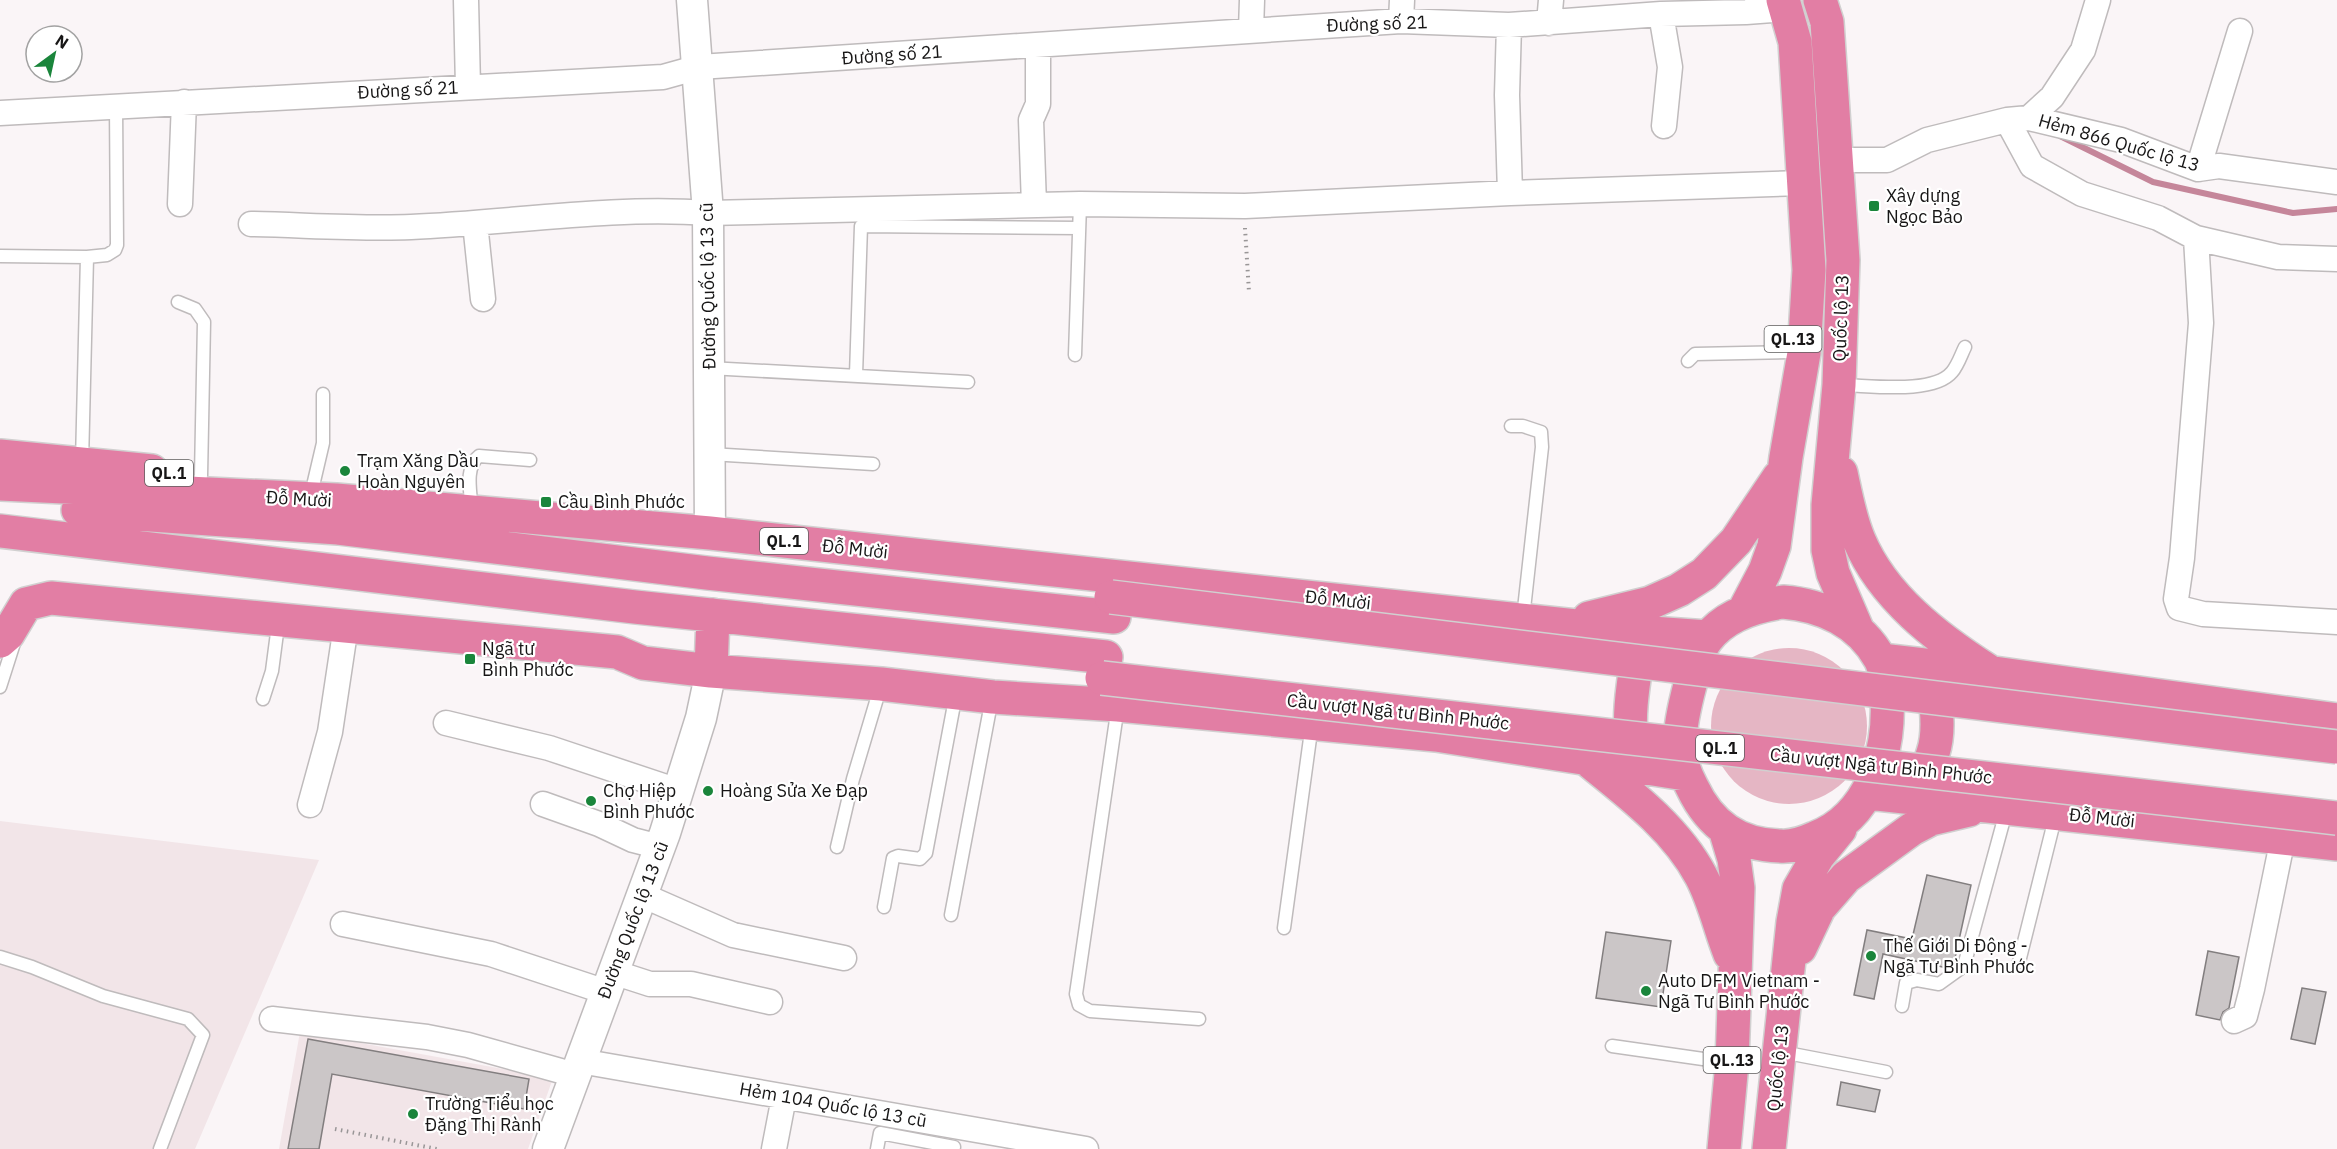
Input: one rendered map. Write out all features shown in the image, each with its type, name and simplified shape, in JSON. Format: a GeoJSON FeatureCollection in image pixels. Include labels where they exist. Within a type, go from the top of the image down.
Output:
{"type":"FeatureCollection","features":[{"type":"Feature","properties":{"kind":"highway","name":"Quốc lộ 13"},"geometry":{"type":"LineString","coordinates":[[1820,0],[1827,22],[1843,260],[1839,385],[1828,505],[1829,562],[1858,631]]}},
{"type":"Feature","properties":{"kind":"highway","name":"Quốc lộ 13"},"geometry":{"type":"LineString","coordinates":[[1780,485],[1804,353],[1809,270],[1795,42],[1784,5]]}},
{"type":"Feature","properties":{"kind":"highway","name":"Quốc lộ 13"},"geometry":{"type":"LineString","coordinates":[[1744,611],[1770,560],[1776,533],[1792,352],[1796,227],[1803,189]]}},
{"type":"Feature","properties":{"kind":"highway"},"geometry":{"type":"LineString","coordinates":[[1836,424],[1841,472],[1849,511],[1860,543],[1870,562],[1888,587],[1914,615],[1963,654],[1993,673]]}},
{"type":"Feature","properties":{"kind":"highway","name":"QL.1"},"geometry":{"type":"LineString","coordinates":[[0,456],[266,481],[328,506]]}},
{"type":"Feature","properties":{"kind":"highway","name":"Đỗ Mười"},"geometry":{"type":"LineString","coordinates":[[0,484],[328,506],[709,553],[1113,607]]}},
{"type":"Feature","properties":{"kind":"highway"},"geometry":{"type":"LineString","coordinates":[[1567,623],[1617,613],[1650,603],[1691,583],[1716,564],[1736,542],[1762,504],[1780,485]]}},
{"type":"Feature","properties":{"kind":"highway","name":"Đỗ Mười"},"geometry":{"type":"LineString","coordinates":[[0,505],[401,506],[472,512],[709,553],[1523,619],[1708,638]]}},
{"type":"Feature","properties":{"kind":"highway","name":"QL.1"},"geometry":{"type":"LineString","coordinates":[[0,531],[1108,680],[1312,723],[1436,735],[1584,756],[1685,774]]}},
{"type":"Feature","properties":{"kind":"highway","name":"QL.1"},"geometry":{"type":"LineString","coordinates":[[13,603],[51,598],[617,652],[644,663],[711,671],[881,684],[993,697],[1108,680]]}},
{"type":"Feature","properties":{"kind":"highway","name":"QL.13"},"geometry":{"type":"LineString","coordinates":[[1783,602],[1808,604],[1833,613],[1858,631],[1881,660],[1888,713],[1883,749],[1868,793],[1846,822],[1815,839],[1799,845],[1782,846],[1761,845],[1743,840],[1725,829],[1701,806],[1685,774],[1679,745],[1684,711],[1698,653],[1708,638],[1730,619],[1744,611],[1783,602]]}},
{"type":"Feature","properties":{"kind":"highway"},"geometry":{"type":"LineString","coordinates":[[0,641],[8,634],[13,603]]}},
{"type":"Feature","properties":{"kind":"highway","name":"QL.1"},"geometry":{"type":"LineString","coordinates":[[13,603],[51,614],[344,639],[617,668],[644,663]]}},
{"type":"Feature","properties":{"kind":"highway","name":"QL.1"},"geometry":{"type":"LineString","coordinates":[[1113,607],[2337,747]]}},
{"type":"Feature","properties":{"kind":"highway","name":"QL.1"},"geometry":{"type":"LineString","coordinates":[[1113,607],[2337,761]]}},
{"type":"Feature","properties":{"kind":"highway","name":"Đường Quốc lộ 13 cũ"},"geometry":{"type":"LineString","coordinates":[[711,671],[713,626]]}},
{"type":"Feature","properties":{"kind":"highway"},"geometry":{"type":"LineString","coordinates":[[1646,633],[1641,643],[1636,667],[1631,725],[1632,738],[1647,766]]}},
{"type":"Feature","properties":{"kind":"highway"},"geometry":{"type":"LineString","coordinates":[[1881,660],[2337,720]]}},
{"type":"Feature","properties":{"kind":"highway"},"geometry":{"type":"LineString","coordinates":[[1911,797],[1931,759],[1935,741],[1934,694],[1930,680],[1920,665]]}},
{"type":"Feature","properties":{"kind":"highway","name":"Cầu vượt Ngã tư Bình Phước"},"geometry":{"type":"LineString","coordinates":[[1108,680],[2337,802]]}},
{"type":"Feature","properties":{"kind":"highway","name":"Cầu vượt Ngã tư Bình Phước"},"geometry":{"type":"LineString","coordinates":[[1108,680],[2337,818]]}},
{"type":"Feature","properties":{"kind":"highway"},"geometry":{"type":"LineString","coordinates":[[1584,756],[1637,801],[1667,831],[1692,862],[1708,893],[1736,970]]}},
{"type":"Feature","properties":{"kind":"highway","name":"Đỗ Mười"},"geometry":{"type":"LineString","coordinates":[[1868,793],[2337,844]]}},
{"type":"Feature","properties":{"kind":"highway"},"geometry":{"type":"LineString","coordinates":[[1788,974],[1819,908],[1846,877],[1912,828],[1945,814],[1999,806]]}},
{"type":"Feature","properties":{"kind":"highway","name":"Quốc lộ 13"},"geometry":{"type":"LineString","coordinates":[[1769,1149],[1799,889],[1818,856],[1846,822]]}},
{"type":"Feature","properties":{"kind":"highway","name":"QL.13"},"geometry":{"type":"LineString","coordinates":[[1724,1149],[1732,1063],[1738,880],[1725,829]]}},
{"type":"Feature","properties":{"kind":"street"},"geometry":{"type":"LineString","coordinates":[[466,0],[468,87]]}},
{"type":"Feature","properties":{"kind":"street","name":"Đường Quốc lộ 13 cũ"},"geometry":{"type":"LineString","coordinates":[[692,0],[699,67],[708,213],[709,553]]}},
{"type":"Feature","properties":{"kind":"street"},"geometry":{"type":"LineString","coordinates":[[1251,30],[1252,0]]}},
{"type":"Feature","properties":{"kind":"street"},"geometry":{"type":"LineString","coordinates":[[2098,0],[2083,50],[2052,97],[2018,119],[2032,166],[2082,194],[2158,218],[2196,238],[2278,257],[2337,259]]}},
{"type":"Feature","properties":{"kind":"street","name":"Đường số 21"},"geometry":{"type":"LineString","coordinates":[[0,113],[663,77],[699,67],[1251,30],[1401,11],[1509,25],[1550,11],[1662,14],[1784,5]]}},
{"type":"Feature","properties":{"kind":"street"},"geometry":{"type":"LineString","coordinates":[[1662,14],[1670,67],[1664,126]]}},
{"type":"Feature","properties":{"kind":"street"},"geometry":{"type":"LineString","coordinates":[[1509,25],[1507,95],[1510,193]]}},
{"type":"Feature","properties":{"kind":"street"},"geometry":{"type":"LineString","coordinates":[[2198,169],[2240,31]]}},
{"type":"Feature","properties":{"kind":"street"},"geometry":{"type":"LineString","coordinates":[[1034,205],[1031,120],[1038,104],[1038,45]]}},
{"type":"Feature","properties":{"kind":"street"},"geometry":{"type":"LineString","coordinates":[[180,204],[184,102]]}},
{"type":"Feature","properties":{"kind":"street","name":"Hẻm 866 Quốc lộ 13"},"geometry":{"type":"LineString","coordinates":[[1836,160],[1887,160],[1927,140],[2018,119],[2121,140],[2198,169],[2219,166],[2337,182]]}},
{"type":"Feature","properties":{"kind":"street"},"geometry":{"type":"LineString","coordinates":[[251,224],[409,227],[613,212],[708,213],[1080,204],[1245,206],[1510,193],[1803,189]]}},
{"type":"Feature","properties":{"kind":"street"},"geometry":{"type":"LineString","coordinates":[[475,223],[483,299]]}},
{"type":"Feature","properties":{"kind":"street"},"geometry":{"type":"LineString","coordinates":[[2196,238],[2201,323],[2182,558],[2176,599],[2179,608],[2203,614],[2337,622]]}},
{"type":"Feature","properties":{"kind":"street"},"geometry":{"type":"LineString","coordinates":[[310,805],[330,732],[344,639]]}},
{"type":"Feature","properties":{"kind":"street","name":"Đường Quốc lộ 13 cũ"},"geometry":{"type":"LineString","coordinates":[[548,1149],[660,847],[701,718],[711,671]]}},
{"type":"Feature","properties":{"kind":"street"},"geometry":{"type":"LineString","coordinates":[[446,723],[549,748],[678,791]]}},
{"type":"Feature","properties":{"kind":"street"},"geometry":{"type":"LineString","coordinates":[[543,804],[599,824],[633,840],[660,847]]}},
{"type":"Feature","properties":{"kind":"street"},"geometry":{"type":"LineString","coordinates":[[2234,1021],[2245,1016],[2283,838]]}},
{"type":"Feature","properties":{"kind":"street"},"geometry":{"type":"LineString","coordinates":[[642,895],[733,935],[844,958]]}},
{"type":"Feature","properties":{"kind":"street"},"geometry":{"type":"LineString","coordinates":[[343,924],[491,954],[610,982],[691,984],[770,1002]]}},
{"type":"Feature","properties":{"kind":"street","name":"Hẻm 104 Quốc lộ 13 cũ"},"geometry":{"type":"LineString","coordinates":[[272,1019],[427,1037],[577,1068],[784,1097],[956,1141],[1086,1149]]}},
{"type":"Feature","properties":{"kind":"street"},"geometry":{"type":"LineString","coordinates":[[774,1149],[784,1097]]}},
{"type":"Feature","properties":{"kind":"lane"},"geometry":{"type":"LineString","coordinates":[[0,256],[87,257],[107,255],[115,250],[117,245],[116,105]]}},
{"type":"Feature","properties":{"kind":"lane"},"geometry":{"type":"LineString","coordinates":[[1075,355],[1080,204]]}},
{"type":"Feature","properties":{"kind":"lane"},"geometry":{"type":"LineString","coordinates":[[856,375],[861,226],[1079,228]]}},
{"type":"Feature","properties":{"kind":"lane"},"geometry":{"type":"LineString","coordinates":[[82,464],[87,257]]}},
{"type":"Feature","properties":{"kind":"lane"},"geometry":{"type":"LineString","coordinates":[[178,302],[195,309],[204,322],[201,476]]}},
{"type":"Feature","properties":{"kind":"lane"},"geometry":{"type":"LineString","coordinates":[[1839,385],[1911,387],[1935,383],[1952,372],[1965,347]]}},
{"type":"Feature","properties":{"kind":"lane"},"geometry":{"type":"LineString","coordinates":[[1688,361],[1695,354],[1792,352]]}},
{"type":"Feature","properties":{"kind":"lane"},"geometry":{"type":"LineString","coordinates":[[709,368],[968,382]]}},
{"type":"Feature","properties":{"kind":"lane"},"geometry":{"type":"LineString","coordinates":[[324,394],[323,443],[328,506]]}},
{"type":"Feature","properties":{"kind":"lane"},"geometry":{"type":"LineString","coordinates":[[1511,426],[1523,426],[1541,432],[1542,447],[1523,619]]}},
{"type":"Feature","properties":{"kind":"lane"},"geometry":{"type":"LineString","coordinates":[[710,454],[873,464]]}},
{"type":"Feature","properties":{"kind":"lane"},"geometry":{"type":"LineString","coordinates":[[472,512],[470,469],[472,461],[479,456],[530,460]]}},
{"type":"Feature","properties":{"kind":"lane"},"geometry":{"type":"LineString","coordinates":[[0,687],[13,603]]}},
{"type":"Feature","properties":{"kind":"lane"},"geometry":{"type":"LineString","coordinates":[[262,699],[272,671],[277,633]]}},
{"type":"Feature","properties":{"kind":"lane"},"geometry":{"type":"LineString","coordinates":[[1108,680],[1076,994],[1079,1005],[1090,1011],[1199,1019]]}},
{"type":"Feature","properties":{"kind":"lane"},"geometry":{"type":"LineString","coordinates":[[837,847],[853,779],[881,684]]}},
{"type":"Feature","properties":{"kind":"lane"},"geometry":{"type":"LineString","coordinates":[[884,907],[893,858],[898,856],[920,859],[926,853],[956,692]]}},
{"type":"Feature","properties":{"kind":"lane"},"geometry":{"type":"LineString","coordinates":[[951,915],[993,697]]}},
{"type":"Feature","properties":{"kind":"lane"},"geometry":{"type":"LineString","coordinates":[[1284,928],[1312,723]]}},
{"type":"Feature","properties":{"kind":"lane"},"geometry":{"type":"LineString","coordinates":[[1902,1006],[1906,983],[1917,980],[1939,984],[1964,966],[1999,806]]}},
{"type":"Feature","properties":{"kind":"lane"},"geometry":{"type":"LineString","coordinates":[[2019,962],[2057,813]]}},
{"type":"Feature","properties":{"kind":"lane"},"geometry":{"type":"LineString","coordinates":[[0,957],[32,967],[102,996],[188,1019],[203,1035],[160,1149]]}},
{"type":"Feature","properties":{"kind":"lane"},"geometry":{"type":"LineString","coordinates":[[1611,1046],[1732,1063]]}},
{"type":"Feature","properties":{"kind":"lane"},"geometry":{"type":"LineString","coordinates":[[1780,1052],[1886,1072]]}},
{"type":"Feature","properties":{"kind":"lane"},"geometry":{"type":"LineString","coordinates":[[877,1149],[880,1133],[956,1141]]}},
{"type":"Feature","properties":{"kind":"path"},"geometry":{"type":"LineString","coordinates":[[1245,206],[1246,267],[1249,292]]}},
{"type":"Feature","properties":{"kind":"path"},"geometry":{"type":"LineString","coordinates":[[335,1129],[437,1149]]}},
{"type":"Feature","properties":{"kind":"shaded area"},"geometry":{"type":"Polygon","coordinates":[[[1789,648],[1804,649],[1819,654],[1844,671],[1861,696],[1866,711],[1866,741],[1861,756],[1844,781],[1819,798],[1804,803],[1789,804],[1774,803],[1759,798],[1734,781],[1717,756],[1712,741],[1711,726],[1712,711],[1717,696],[1734,671],[1759,654],[1774,649],[1789,648]]]}},
{"type":"Feature","properties":{"kind":"shaded area"},"geometry":{"type":"Polygon","coordinates":[[[0,821],[319,860],[195,1149],[0,1149],[0,821]]]}},
{"type":"Feature","properties":{"kind":"shaded area","name":"Trường Tiểu học Đặng Thị Rành"},"geometry":{"type":"Polygon","coordinates":[[[300,1032],[553,1078],[528,1149],[279,1149],[300,1032]]]}},
{"type":"Feature","properties":{"kind":"building"},"geometry":{"type":"Polygon","coordinates":[[[1927,875],[1971,885],[1954,963],[1947,968],[1883,954],[1874,999],[1854,995],[1867,930],[1912,939],[1927,875]]]}},
{"type":"Feature","properties":{"kind":"building"},"geometry":{"type":"Polygon","coordinates":[[[1606,932],[1671,941],[1661,1007],[1596,998],[1606,932]]]}},
{"type":"Feature","properties":{"kind":"building"},"geometry":{"type":"Polygon","coordinates":[[[2208,951],[2239,957],[2229,1008],[2223,1012],[2220,1020],[2196,1015],[2208,951]]]}},
{"type":"Feature","properties":{"kind":"building"},"geometry":{"type":"Polygon","coordinates":[[[2302,988],[2326,992],[2315,1044],[2291,1039],[2302,988]]]}},
{"type":"Feature","properties":{"kind":"building"},"geometry":{"type":"Polygon","coordinates":[[[308,1039],[529,1079],[524,1109],[332,1074],[319,1149],[288,1149],[308,1039]]]}},
{"type":"Feature","properties":{"kind":"building"},"geometry":{"type":"Polygon","coordinates":[[[1841,1082],[1880,1090],[1875,1112],[1837,1105],[1841,1082]]]}},
{"type":"Feature","properties":{"kind":"waterway"},"geometry":{"type":"LineString","coordinates":[[2060,136],[2153,182],[2293,213],[2337,209]]}},
{"type":"Feature","properties":{"kind":"place","name":"Xây dựng Ngọc Bảo"},"geometry":{"type":"Point","coordinates":[1874,206]}},
{"type":"Feature","properties":{"kind":"place","name":"Trạm Xăng Dầu Hoàn Nguyên"},"geometry":{"type":"Point","coordinates":[345,471]}},
{"type":"Feature","properties":{"kind":"place","name":"Cầu Bình Phước"},"geometry":{"type":"Point","coordinates":[546,502]}},
{"type":"Feature","properties":{"kind":"place","name":"Ngã tư Bình Phước"},"geometry":{"type":"Point","coordinates":[470,659]}},
{"type":"Feature","properties":{"kind":"place","name":"Hoàng Sửa Xe Đạp"},"geometry":{"type":"Point","coordinates":[708,791]}},
{"type":"Feature","properties":{"kind":"place","name":"Chợ Hiệp Bình Phước"},"geometry":{"type":"Point","coordinates":[591,801]}},
{"type":"Feature","properties":{"kind":"place","name":"Thế Giới Di Động - Ngã Tư Bình Phước"},"geometry":{"type":"Point","coordinates":[1871,956]}},
{"type":"Feature","properties":{"kind":"place","name":"Auto DFM Vietnam - Ngã Tư Bình Phước"},"geometry":{"type":"Point","coordinates":[1646,991]}},
{"type":"Feature","properties":{"kind":"place","name":"Trường Tiểu học Đặng Thị Rành"},"geometry":{"type":"Point","coordinates":[413,1114]}}]}
